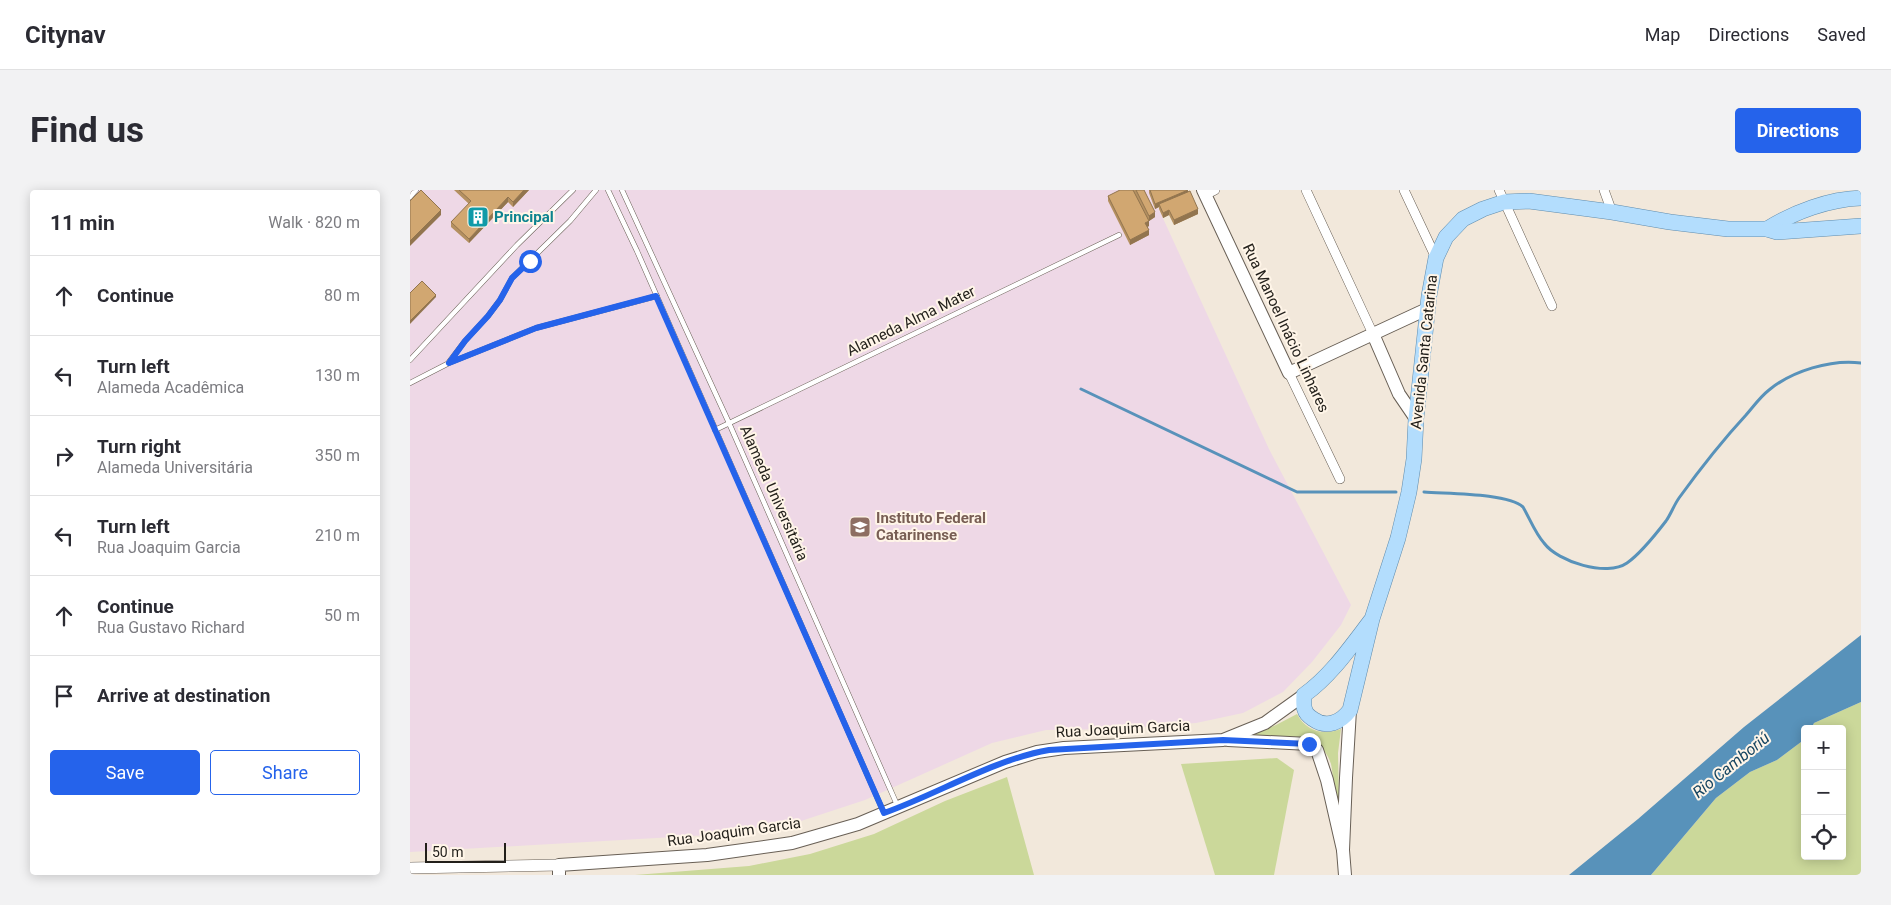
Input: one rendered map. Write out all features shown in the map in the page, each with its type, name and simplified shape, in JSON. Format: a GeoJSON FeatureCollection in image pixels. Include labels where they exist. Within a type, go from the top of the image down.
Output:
{"type":"FeatureCollection","features":[{"type":"Feature","properties":{"kind":"main road","name":"Rua Manoel Inácio Linhares"},"geometry":{"type":"LineString","coordinates":[[1208,192],[1289,373]]}},
{"type":"Feature","properties":{"kind":"main road","name":"Avenida Santa Catarina"},"geometry":{"type":"LineString","coordinates":[[1350,710],[1372,620],[1398,538],[1409,492],[1414,459],[1427,308],[1436,258],[1446,237],[1463,219],[1483,209],[1502,196],[1690,225],[1728,229],[1768,229],[1777,232],[1861,226]]}},
{"type":"Feature","properties":{"kind":"main road","name":"Avenida Santa Catarina"},"geometry":{"type":"LineString","coordinates":[[1768,229],[1778,222],[1817,206],[1861,198]]}},
{"type":"Feature","properties":{"kind":"main road"},"geometry":{"type":"LineString","coordinates":[[1834,202],[1830,218],[1837,229]]}},
{"type":"Feature","properties":{"kind":"main road"},"geometry":{"type":"LineString","coordinates":[[1289,373],[1427,308]]}},
{"type":"Feature","properties":{"kind":"main road"},"geometry":{"type":"LineString","coordinates":[[1373,334],[1399,394],[1416,419]]}},
{"type":"Feature","properties":{"kind":"main road","name":"Avenida Santa Catarina"},"geometry":{"type":"LineString","coordinates":[[1304,694],[1311,690],[1342,658],[1372,620]]}},
{"type":"Feature","properties":{"kind":"main road"},"geometry":{"type":"LineString","coordinates":[[1304,694],[1305,710],[1309,716],[1324,724],[1330,724],[1344,718],[1350,710]]}},
{"type":"Feature","properties":{"kind":"main road","name":"Rua Joaquim Garcia"},"geometry":{"type":"LineString","coordinates":[[559,870],[764,848],[815,837],[899,808],[1004,762],[1037,752],[1064,748],[1223,740],[1265,723],[1304,694]]}},
{"type":"Feature","properties":{"kind":"main road"},"geometry":{"type":"LineString","coordinates":[[1343,850],[1350,710]]}},
{"type":"Feature","properties":{"kind":"main road"},"geometry":{"type":"LineString","coordinates":[[1223,740],[1309,744],[1315,747],[1327,780],[1343,850],[1345,871]]}},
{"type":"Feature","properties":{"kind":"street"},"geometry":{"type":"LineString","coordinates":[[1306,190],[1373,334]]}},
{"type":"Feature","properties":{"kind":"street"},"geometry":{"type":"LineString","coordinates":[[1404,190],[1436,258]]}},
{"type":"Feature","properties":{"kind":"street"},"geometry":{"type":"LineString","coordinates":[[1604,190],[1612,212]]}},
{"type":"Feature","properties":{"kind":"street"},"geometry":{"type":"LineString","coordinates":[[1502,196],[1552,306]]}},
{"type":"Feature","properties":{"kind":"street","name":"Rua Manoel Inácio Linhares"},"geometry":{"type":"LineString","coordinates":[[1289,373],[1340,479]]}},
{"type":"Feature","properties":{"kind":"street","name":"Rua Joaquim Garcia"},"geometry":{"type":"LineString","coordinates":[[410,868],[559,870]]}},
{"type":"Feature","properties":{"kind":"lane"},"geometry":{"type":"LineString","coordinates":[[410,197],[416,190]]}},
{"type":"Feature","properties":{"kind":"lane"},"geometry":{"type":"LineString","coordinates":[[410,360],[412,354],[573,190]]}},
{"type":"Feature","properties":{"kind":"lane"},"geometry":{"type":"LineString","coordinates":[[449,363],[496,305],[512,278],[570,221],[596,190]]}},
{"type":"Feature","properties":{"kind":"lane","name":"Alameda Universitária"},"geometry":{"type":"LineString","coordinates":[[608,190],[884,813]]}},
{"type":"Feature","properties":{"kind":"lane","name":"Alameda Universitária"},"geometry":{"type":"LineString","coordinates":[[622,190],[729,423],[899,808]]}},
{"type":"Feature","properties":{"kind":"lane","name":"Alameda Alma Mater"},"geometry":{"type":"LineString","coordinates":[[715,430],[1119,235]]}},
{"type":"Feature","properties":{"kind":"lane"},"geometry":{"type":"LineString","coordinates":[[410,383],[449,363],[536,328],[656,296]]}},
{"type":"Feature","properties":{"kind":"shaded area","name":"Instituto Federal Catarinense"},"geometry":{"type":"Polygon","coordinates":[[[410,190],[1150,190],[1269,449],[1351,605],[1341,625],[1312,662],[1283,692],[1243,713],[1196,723],[1117,729],[1046,730],[992,743],[865,800],[801,821],[709,835],[410,852],[410,190]]]}},
{"type":"Feature","properties":{"kind":"green space"},"geometry":{"type":"Polygon","coordinates":[[[1861,702],[1861,875],[1651,875],[1716,798],[1750,772],[1777,760],[1801,742],[1801,860],[1846,860],[1846,725],[1813,725],[1861,702]]]}},
{"type":"Feature","properties":{"kind":"green space"},"geometry":{"type":"Polygon","coordinates":[[[1297,714],[1310,728],[1322,732],[1341,729],[1338,753],[1338,803],[1331,764],[1326,753],[1318,746],[1297,738],[1251,739],[1251,735],[1297,714]]]}},
{"type":"Feature","properties":{"kind":"green space"},"geometry":{"type":"Polygon","coordinates":[[[1277,758],[1294,770],[1274,875],[1215,875],[1181,764],[1277,758]]]}},
{"type":"Feature","properties":{"kind":"green space"},"geometry":{"type":"Polygon","coordinates":[[[1007,777],[1034,875],[635,875],[749,866],[810,854],[874,834],[945,801],[1007,777]]]}},
{"type":"Feature","properties":{"kind":"water","name":"Rio Camboriú"},"geometry":{"type":"Polygon","coordinates":[[[1861,635],[1861,702],[1813,725],[1801,725],[1801,742],[1777,760],[1750,772],[1716,798],[1651,875],[1569,875],[1638,819],[1744,727],[1861,635]]]}},
{"type":"Feature","properties":{"kind":"building"},"geometry":{"type":"Polygon","coordinates":[[[421,190],[441,210],[410,241],[410,201],[421,190]]]}},
{"type":"Feature","properties":{"kind":"building","name":"Principal"},"geometry":{"type":"Polygon","coordinates":[[[459,190],[524,190],[513,202],[508,197],[469,239],[451,222],[471,201],[459,190]]]}},
{"type":"Feature","properties":{"kind":"building"},"geometry":{"type":"Polygon","coordinates":[[[1120,190],[1133,190],[1149,221],[1145,223],[1149,230],[1130,240],[1108,196],[1120,190]]]}},
{"type":"Feature","properties":{"kind":"building"},"geometry":{"type":"Polygon","coordinates":[[[1136,190],[1144,190],[1155,212],[1149,216],[1136,190]]]}},
{"type":"Feature","properties":{"kind":"building"},"geometry":{"type":"Polygon","coordinates":[[[1150,190],[1188,190],[1155,204],[1150,190]]]}},
{"type":"Feature","properties":{"kind":"building"},"geometry":{"type":"Polygon","coordinates":[[[1190,191],[1198,209],[1174,220],[1169,210],[1163,213],[1159,204],[1190,191]]]}},
{"type":"Feature","properties":{"kind":"building"},"geometry":{"type":"Polygon","coordinates":[[[422,281],[436,295],[410,321],[410,293],[422,281]]]}},
{"type":"Feature","properties":{"kind":"waterway"},"geometry":{"type":"LineString","coordinates":[[1424,492],[1491,497],[1515,502],[1523,507],[1544,543],[1560,556],[1596,568],[1618,567],[1632,559],[1653,538],[1703,466],[1766,393],[1789,377],[1812,368],[1837,363],[1861,363]]}},
{"type":"Feature","properties":{"kind":"waterway"},"geometry":{"type":"LineString","coordinates":[[1081,389],[1297,492],[1396,492]]}},
{"type":"Feature","properties":{"kind":"place","name":"Principal"},"geometry":{"type":"Point","coordinates":[478,217]}},
{"type":"Feature","properties":{"kind":"place","name":"Instituto Federal Catarinense"},"geometry":{"type":"Point","coordinates":[860,527]}},
{"type":"Feature","properties":{"kind":"route"},"geometry":{"type":"LineString","coordinates":[[530,261],[512,278],[500,300],[449,363],[536,328],[656,296],[884,813],[1004,762],[1049,750],[1088,746],[1223,740],[1309,744]]}}]}
